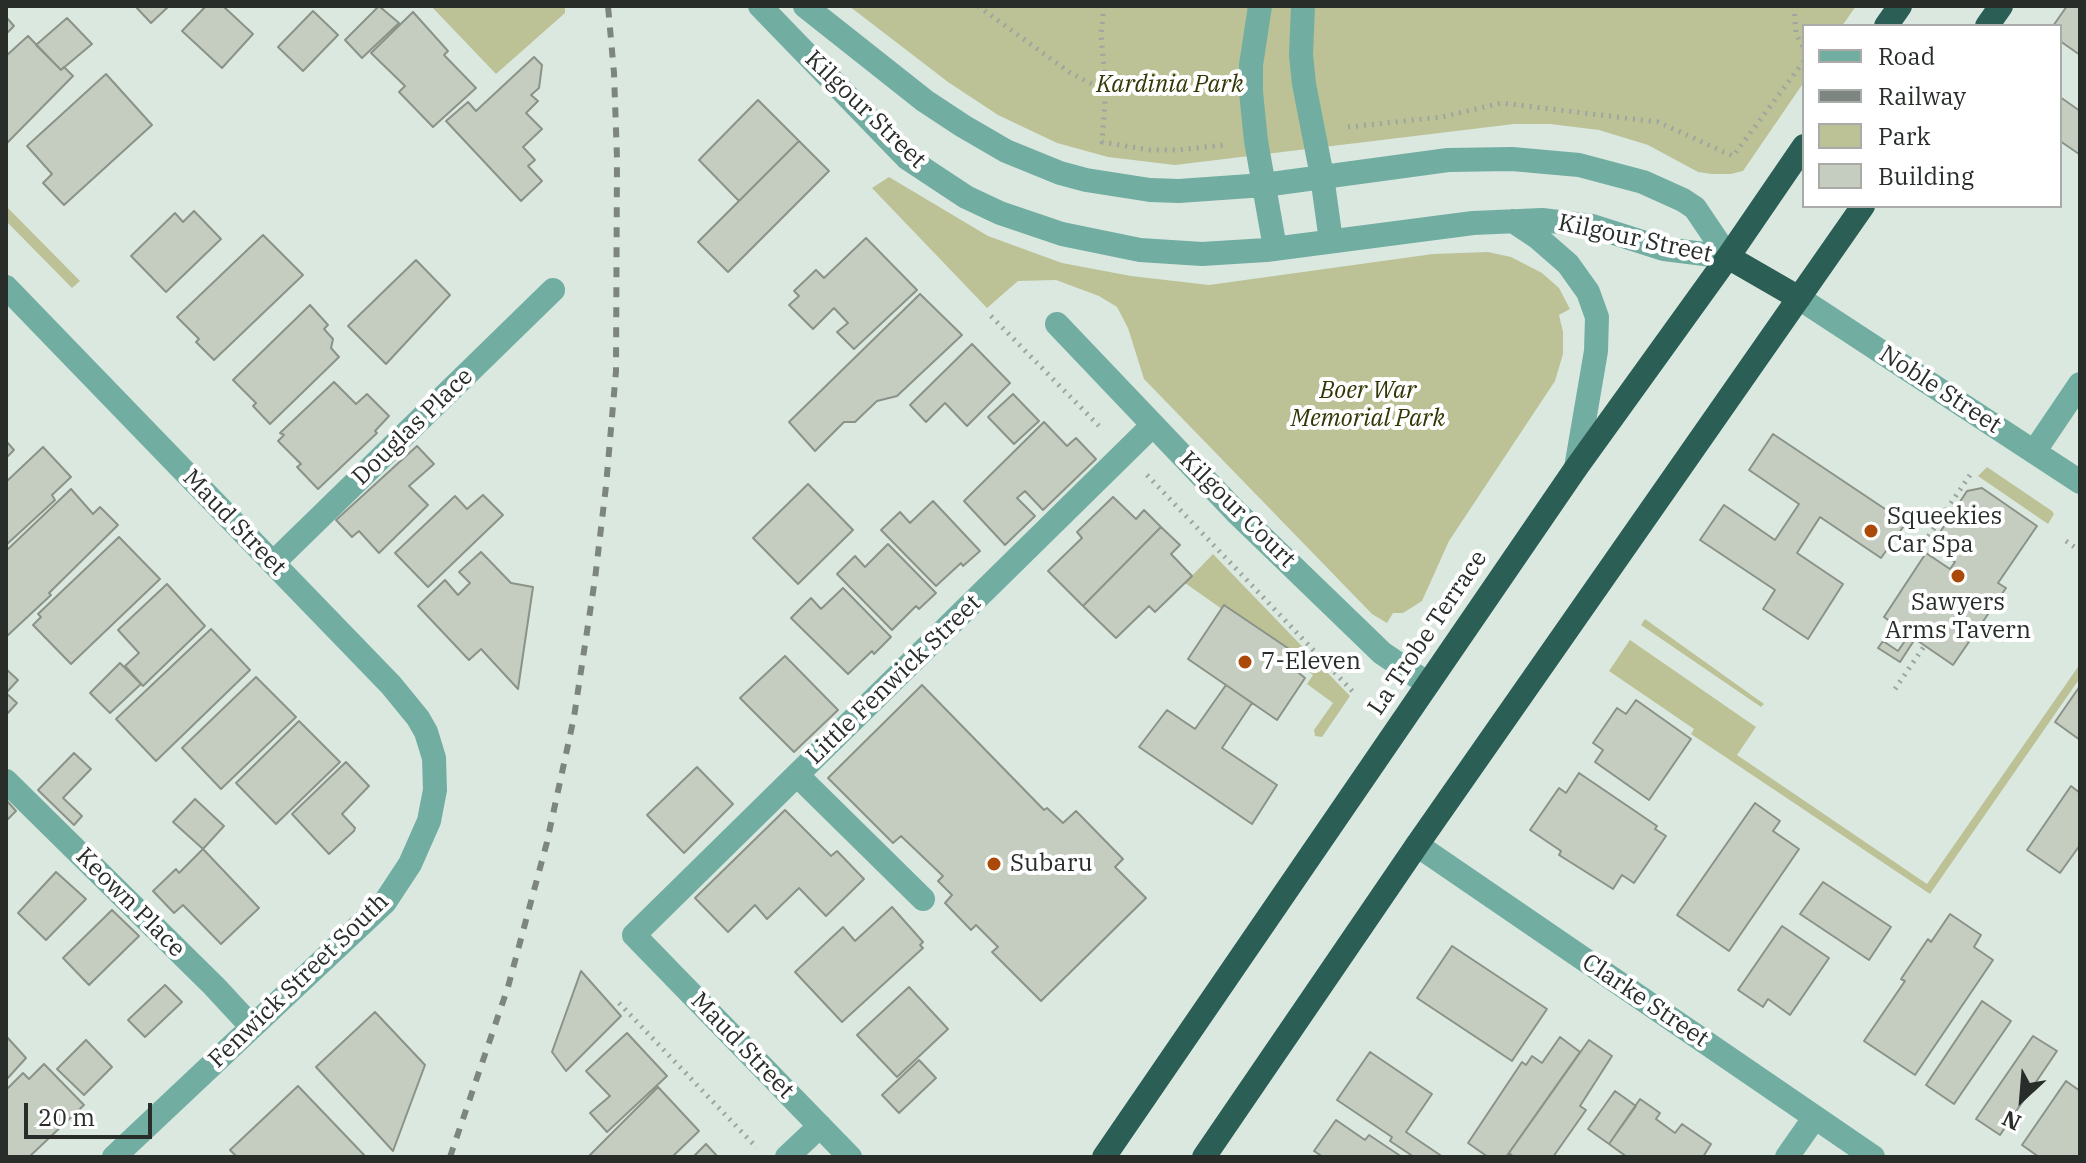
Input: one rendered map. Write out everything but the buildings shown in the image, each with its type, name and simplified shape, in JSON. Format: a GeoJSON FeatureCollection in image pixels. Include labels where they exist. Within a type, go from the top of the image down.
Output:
{"type":"FeatureCollection","features":[{"type":"Feature","properties":{"kind":"highway"},"geometry":{"type":"LineString","coordinates":[[1887,24],[1900,6]]}},
{"type":"Feature","properties":{"kind":"highway"},"geometry":{"type":"LineString","coordinates":[[1988,24],[2001,6]]}},
{"type":"Feature","properties":{"kind":"highway","name":"La Trobe Terrace"},"geometry":{"type":"LineString","coordinates":[[1104,1157],[1576,468],[1802,149]]}},
{"type":"Feature","properties":{"kind":"highway"},"geometry":{"type":"LineString","coordinates":[[1204,1157],[1417,845],[1862,208]]}},
{"type":"Feature","properties":{"kind":"highway"},"geometry":{"type":"LineString","coordinates":[[1728,257],[1799,298]]}},
{"type":"Feature","properties":{"kind":"street","name":"Kilgour Street"},"geometry":{"type":"LineString","coordinates":[[760,6],[907,158],[966,197],[1000,213],[1062,234],[1140,250],[1202,254],[1473,223],[1542,220],[1592,226],[1664,249],[1728,257]]}},
{"type":"Feature","properties":{"kind":"street","name":"Kilgour Street"},"geometry":{"type":"LineString","coordinates":[[805,6],[939,111],[1006,151],[1086,180],[1150,190],[1179,191],[1264,185],[1448,160],[1512,159],[1579,165],[1643,182],[1683,200],[1695,208],[1728,257]]}},
{"type":"Feature","properties":{"kind":"street"},"geometry":{"type":"LineString","coordinates":[[1260,6],[1251,65],[1256,141],[1275,248]]}},
{"type":"Feature","properties":{"kind":"street"},"geometry":{"type":"LineString","coordinates":[[1303,6],[1301,55],[1331,241]]}},
{"type":"Feature","properties":{"kind":"street"},"geometry":{"type":"LineString","coordinates":[[1513,221],[1568,264],[1588,292],[1597,317],[1596,351],[1576,468]]}},
{"type":"Feature","properties":{"kind":"street","name":"Maud Street"},"geometry":{"type":"LineString","coordinates":[[6,287],[391,685],[418,718],[430,744],[435,776]]}},
{"type":"Feature","properties":{"kind":"street","name":"Douglas Place"},"geometry":{"type":"LineString","coordinates":[[273,563],[553,290]]}},
{"type":"Feature","properties":{"kind":"street","name":"Noble Street"},"geometry":{"type":"LineString","coordinates":[[1799,298],[2080,482]]}},
{"type":"Feature","properties":{"kind":"street","name":"Kilgour Court"},"geometry":{"type":"LineString","coordinates":[[1057,324],[1236,512],[1382,653],[1428,684]]}},
{"type":"Feature","properties":{"kind":"street"},"geometry":{"type":"LineString","coordinates":[[2034,452],[2080,384]]}},
{"type":"Feature","properties":{"kind":"street","name":"Little Fenwick Street"},"geometry":{"type":"LineString","coordinates":[[634,935],[1153,425]]}},
{"type":"Feature","properties":{"kind":"street"},"geometry":{"type":"LineString","coordinates":[[797,775],[923,899]]}},
{"type":"Feature","properties":{"kind":"street","name":"Fenwick Street South"},"geometry":{"type":"LineString","coordinates":[[114,1157],[369,918],[391,893],[417,849],[429,821],[435,776]]}},
{"type":"Feature","properties":{"kind":"street","name":"Keown Place"},"geometry":{"type":"LineString","coordinates":[[6,781],[252,1027]]}},
{"type":"Feature","properties":{"kind":"street","name":"Clarke Street"},"geometry":{"type":"LineString","coordinates":[[1417,845],[1873,1157]]}},
{"type":"Feature","properties":{"kind":"street","name":"Maud Street"},"geometry":{"type":"LineString","coordinates":[[634,935],[850,1157]]}},
{"type":"Feature","properties":{"kind":"street"},"geometry":{"type":"LineString","coordinates":[[1787,1157],[1815,1117]]}},
{"type":"Feature","properties":{"kind":"street"},"geometry":{"type":"LineString","coordinates":[[787,1157],[820,1126]]}},
{"type":"Feature","properties":{"kind":"path"},"geometry":{"type":"LineString","coordinates":[[978,6],[1069,72],[1106,88]]}},
{"type":"Feature","properties":{"kind":"path"},"geometry":{"type":"LineString","coordinates":[[1104,6],[1101,35],[1106,88],[1102,142],[1150,150],[1178,150],[1256,141]]}},
{"type":"Feature","properties":{"kind":"path"},"geometry":{"type":"LineString","coordinates":[[1794,6],[1796,34],[1802,45]]}},
{"type":"Feature","properties":{"kind":"path"},"geometry":{"type":"LineString","coordinates":[[1312,131],[1442,117],[1501,103],[1658,122],[1733,156],[1802,64]]}},
{"type":"Feature","properties":{"kind":"path"},"geometry":{"type":"LineString","coordinates":[[991,316],[1356,695]]}},
{"type":"Feature","properties":{"kind":"path"},"geometry":{"type":"LineString","coordinates":[[1924,543],[1957,500],[1970,475]]}},
{"type":"Feature","properties":{"kind":"path"},"geometry":{"type":"LineString","coordinates":[[2066,541],[2080,551]]}},
{"type":"Feature","properties":{"kind":"path"},"geometry":{"type":"LineString","coordinates":[[1895,689],[1925,645]]}},
{"type":"Feature","properties":{"kind":"path"},"geometry":{"type":"LineString","coordinates":[[619,1003],[766,1157]]}},
{"type":"Feature","properties":{"kind":"green space"},"geometry":{"type":"Polygon","coordinates":[[[431,6],[565,6],[565,13],[496,74],[431,6]]]}},
{"type":"Feature","properties":{"kind":"green space","name":"Kardinia Park"},"geometry":{"type":"Polygon","coordinates":[[[849,6],[1856,6],[1843,24],[1802,24],[1802,85],[1743,171],[1731,174],[1698,172],[1648,145],[1599,130],[1550,124],[1514,124],[1175,165],[1108,157],[1057,143],[998,115],[948,82],[849,6]]]}},
{"type":"Feature","properties":{"kind":"green space","name":"Boer War Memorial Park"},"geometry":{"type":"Polygon","coordinates":[[[889,177],[988,236],[1062,263],[1131,276],[1209,285],[1433,254],[1488,252],[1511,257],[1542,273],[1559,288],[1570,309],[1559,315],[1563,354],[1555,381],[1449,541],[1422,601],[1403,613],[1393,613],[1387,623],[1372,614],[1144,379],[1128,328],[1117,307],[1099,296],[1056,280],[1018,281],[987,308],[872,188],[889,177]]]}},
{"type":"Feature","properties":{"kind":"green space"},"geometry":{"type":"Polygon","coordinates":[[[6,206],[80,281],[72,288],[6,221],[6,206]]]}},
{"type":"Feature","properties":{"kind":"green space"},"geometry":{"type":"Polygon","coordinates":[[[1987,467],[2052,511],[2054,514],[2048,524],[1978,476],[1987,467]]]}},
{"type":"Feature","properties":{"kind":"green space"},"geometry":{"type":"Polygon","coordinates":[[[1213,554],[1350,696],[1322,737],[1315,736],[1314,730],[1333,703],[1307,684],[1313,675],[1297,664],[1301,657],[1225,605],[1222,609],[1185,583],[1213,554]]]}},
{"type":"Feature","properties":{"kind":"green space"},"geometry":{"type":"Polygon","coordinates":[[[1645,619],[1764,704],[1761,707],[1641,625],[1645,619]]]}},
{"type":"Feature","properties":{"kind":"green space"},"geometry":{"type":"Polygon","coordinates":[[[1630,640],[1756,727],[1737,755],[1927,884],[2080,664],[2080,678],[1930,894],[1691,734],[1694,729],[1609,671],[1630,640]]]}},
{"type":"Feature","properties":{"kind":"railway"},"geometry":{"type":"LineString","coordinates":[[450,1157],[508,987],[547,842],[574,717],[595,579],[616,371],[617,158],[608,6]]}},
{"type":"Feature","properties":{"kind":"place","name":"Squeekies Car Spa"},"geometry":{"type":"Point","coordinates":[1871,531]}},
{"type":"Feature","properties":{"kind":"place","name":"Sawyers Arms Tavern"},"geometry":{"type":"Point","coordinates":[1958,576]}},
{"type":"Feature","properties":{"kind":"place","name":"7-Eleven"},"geometry":{"type":"Point","coordinates":[1245,662]}},
{"type":"Feature","properties":{"kind":"place","name":"Subaru"},"geometry":{"type":"Point","coordinates":[994,864]}}]}
